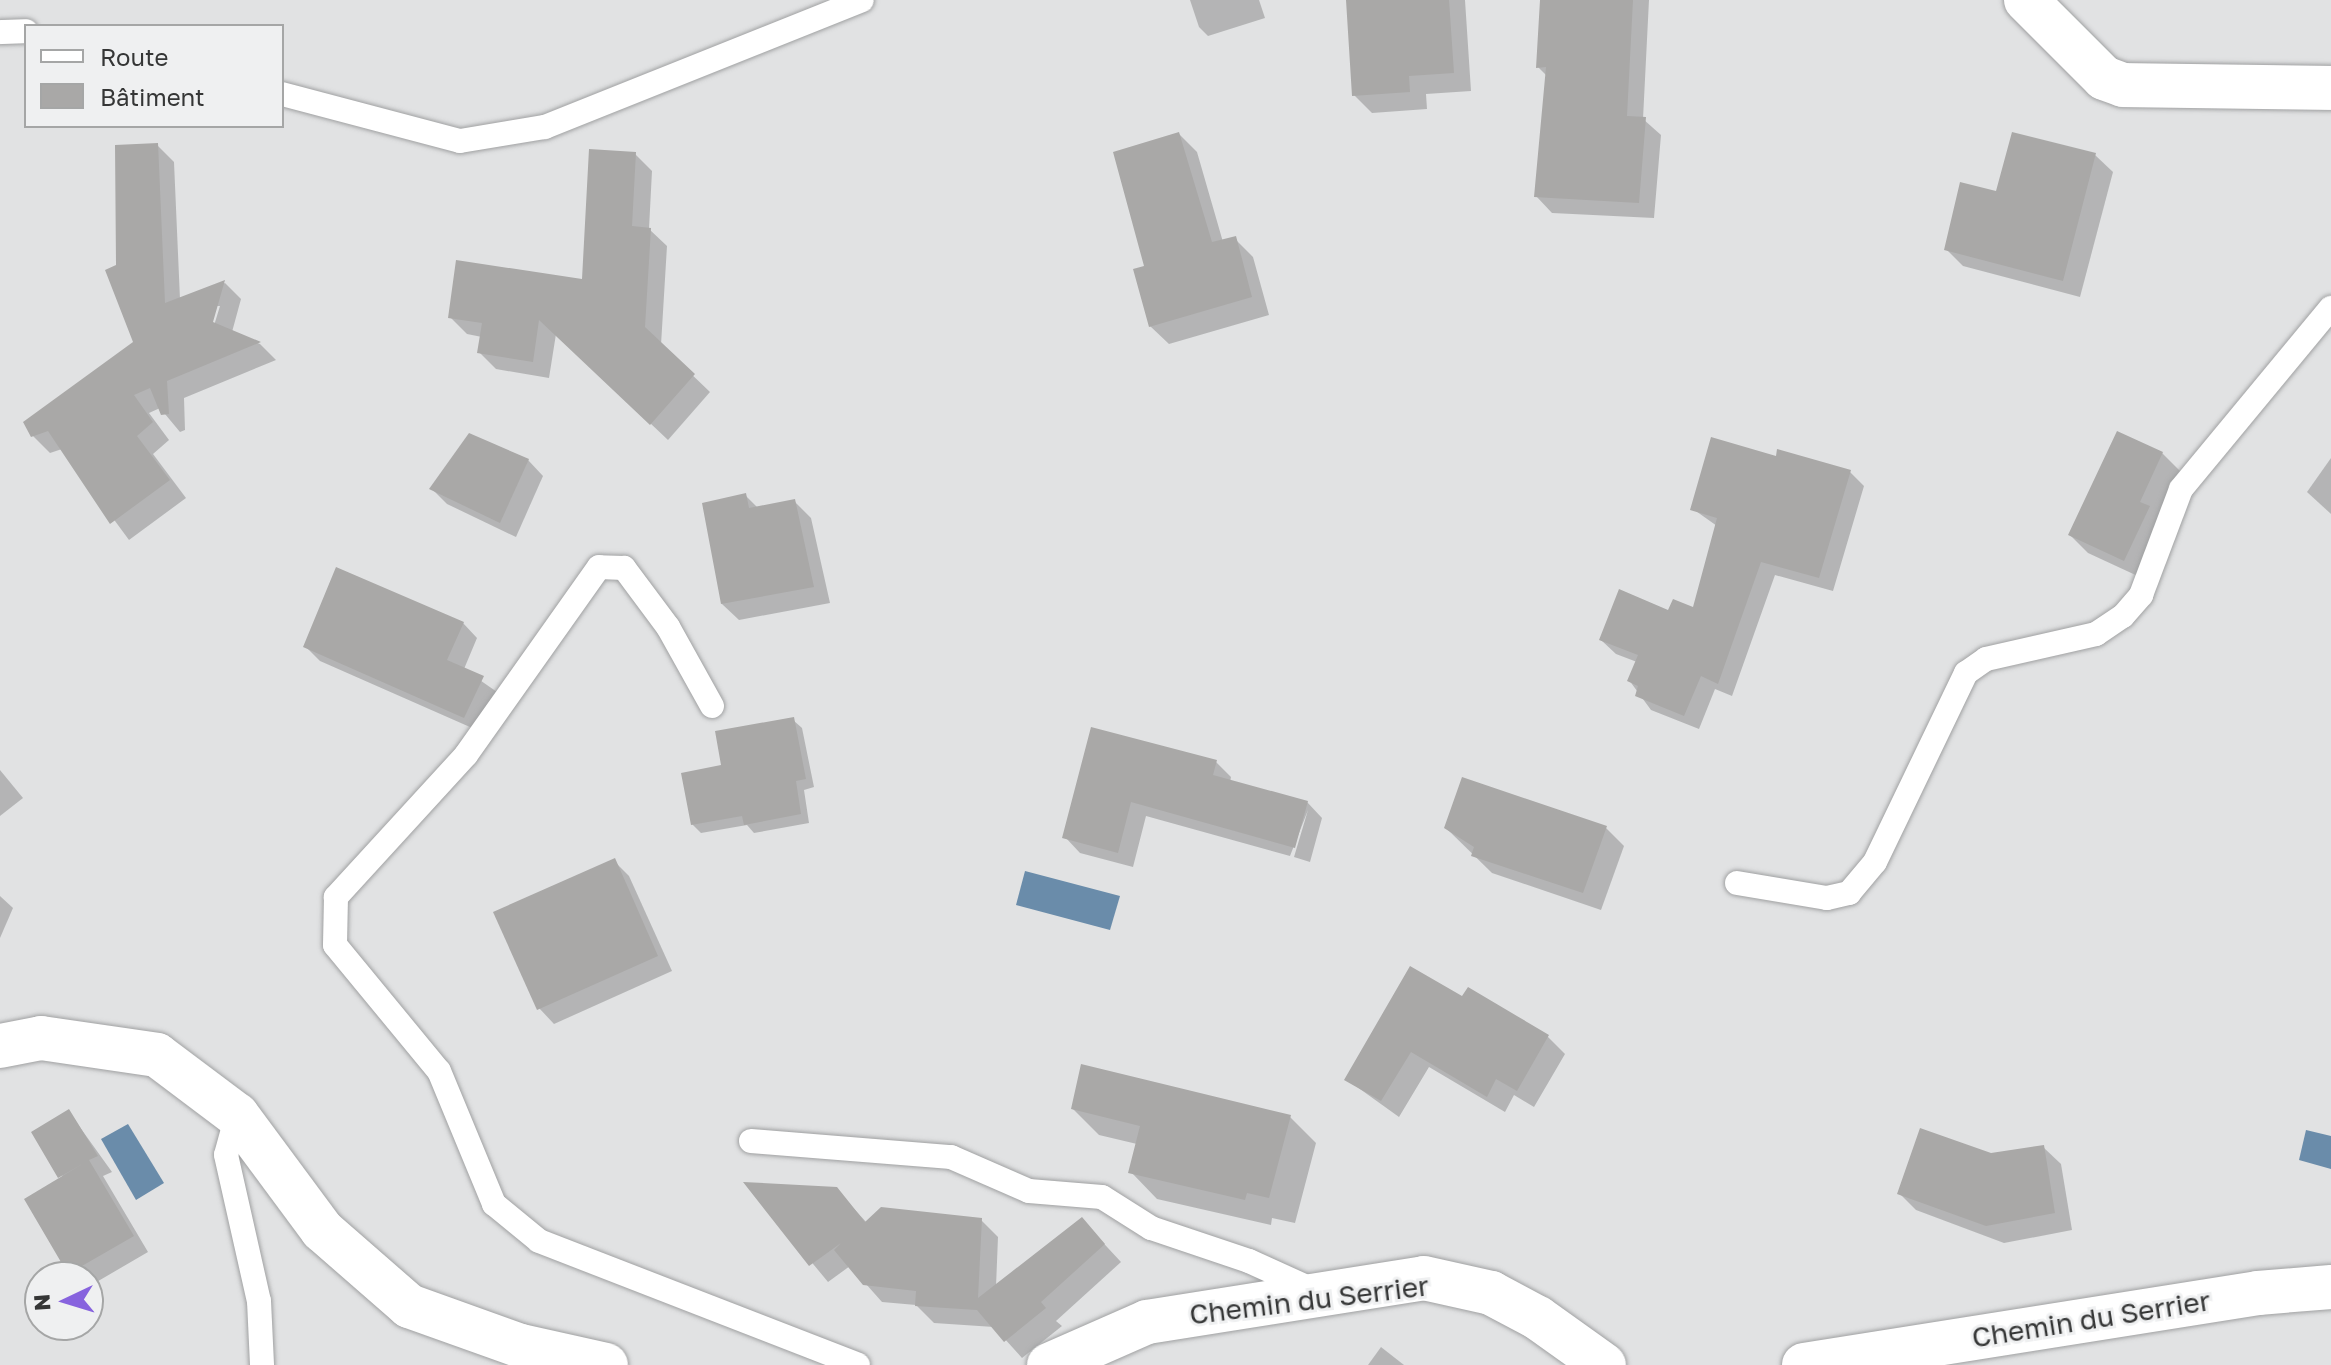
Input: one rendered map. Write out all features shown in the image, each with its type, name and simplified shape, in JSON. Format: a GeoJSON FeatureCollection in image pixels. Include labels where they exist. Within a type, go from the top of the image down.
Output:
{"type":"FeatureCollection","features":[{"type":"Feature","properties":{"kind":"street"},"geometry":{"type":"LineString","coordinates":[[2026,0],[2104,78],[2123,85],[2331,88]]}},
{"type":"Feature","properties":{"kind":"street"},"geometry":{"type":"LineString","coordinates":[[0,1046],[41,1038],[157,1055],[237,1115],[322,1230],[409,1306],[521,1346],[606,1365]]}},
{"type":"Feature","properties":{"kind":"street","name":"Chemin du Serrier"},"geometry":{"type":"LineString","coordinates":[[1049,1365],[1147,1322],[1424,1278],[1491,1293],[1538,1318],[1604,1365]]}},
{"type":"Feature","properties":{"kind":"street","name":"Chemin du Serrier"},"geometry":{"type":"LineString","coordinates":[[1804,1365],[2258,1293],[2331,1287]]}},
{"type":"Feature","properties":{"kind":"lane"},"geometry":{"type":"LineString","coordinates":[[284,95],[460,141],[545,127],[862,0]]}},
{"type":"Feature","properties":{"kind":"lane"},"geometry":{"type":"LineString","coordinates":[[0,32],[24,31]]}},
{"type":"Feature","properties":{"kind":"lane"},"geometry":{"type":"LineString","coordinates":[[1737,883],[1827,898],[1849,893],[1875,862],[1966,673],[1986,659],[2096,634],[2123,616],[2141,595],[2181,489],[2331,308]]}},
{"type":"Feature","properties":{"kind":"lane"},"geometry":{"type":"LineString","coordinates":[[712,706],[668,627],[624,568],[599,567],[466,755],[336,897],[335,945],[439,1071],[494,1204],[539,1241],[858,1365]]}},
{"type":"Feature","properties":{"kind":"lane"},"geometry":{"type":"LineString","coordinates":[[237,1115],[226,1155],[259,1301],[262,1365]]}},
{"type":"Feature","properties":{"kind":"lane"},"geometry":{"type":"LineString","coordinates":[[751,1141],[951,1157],[1029,1191],[1102,1197],[1151,1228],[1249,1261],[1321,1294]]}},
{"type":"Feature","properties":{"kind":"water"},"geometry":{"type":"Polygon","coordinates":[[[1025,871],[1120,896],[1110,930],[1016,905],[1025,871]]]}},
{"type":"Feature","properties":{"kind":"water"},"geometry":{"type":"Polygon","coordinates":[[[128,1124],[164,1183],[136,1200],[101,1139],[128,1124]]]}},
{"type":"Feature","properties":{"kind":"water"},"geometry":{"type":"Polygon","coordinates":[[[2306,1130],[2331,1136],[2331,1169],[2299,1160],[2306,1130]]]}},
{"type":"Feature","properties":{"kind":"building"},"geometry":{"type":"Polygon","coordinates":[[[1346,0],[1449,0],[1454,73],[1409,76],[1410,92],[1352,96],[1346,0]]]}},
{"type":"Feature","properties":{"kind":"building"},"geometry":{"type":"Polygon","coordinates":[[[1540,0],[1633,0],[1627,116],[1646,117],[1639,203],[1534,197],[1546,67],[1536,68],[1540,0]]]}},
{"type":"Feature","properties":{"kind":"building"},"geometry":{"type":"Polygon","coordinates":[[[1179,132],[1212,242],[1236,236],[1252,297],[1149,327],[1133,269],[1144,266],[1113,152],[1179,132]]]}},
{"type":"Feature","properties":{"kind":"building"},"geometry":{"type":"Polygon","coordinates":[[[2012,132],[2096,153],[2063,281],[1944,250],[1960,182],[1996,191],[2012,132]]]}},
{"type":"Feature","properties":{"kind":"building"},"geometry":{"type":"Polygon","coordinates":[[[158,143],[165,303],[225,280],[213,322],[261,342],[167,381],[169,414],[161,415],[150,388],[134,395],[153,422],[137,436],[170,480],[110,524],[48,431],[31,437],[23,422],[133,342],[105,270],[116,265],[115,145],[158,143]]]}},
{"type":"Feature","properties":{"kind":"building"},"geometry":{"type":"Polygon","coordinates":[[[589,149],[636,152],[632,226],[651,228],[645,327],[695,374],[650,425],[539,320],[533,362],[477,353],[482,323],[448,318],[456,260],[582,279],[589,149]]]}},
{"type":"Feature","properties":{"kind":"building"},"geometry":{"type":"Polygon","coordinates":[[[2117,431],[2163,452],[2140,502],[2150,506],[2124,561],[2068,535],[2117,431]]]}},
{"type":"Feature","properties":{"kind":"building"},"geometry":{"type":"Polygon","coordinates":[[[469,433],[529,459],[500,523],[429,489],[469,433]]]}},
{"type":"Feature","properties":{"kind":"building"},"geometry":{"type":"Polygon","coordinates":[[[1711,437],[1776,456],[1777,449],[1851,470],[1819,578],[1761,562],[1718,684],[1701,676],[1684,716],[1635,696],[1638,686],[1627,681],[1638,655],[1599,640],[1619,589],[1668,610],[1673,599],[1693,607],[1717,518],[1690,510],[1711,437]]]}},
{"type":"Feature","properties":{"kind":"building"},"geometry":{"type":"Polygon","coordinates":[[[746,493],[749,508],[795,499],[814,587],[721,604],[702,503],[746,493]]]}},
{"type":"Feature","properties":{"kind":"building"},"geometry":{"type":"Polygon","coordinates":[[[336,567],[464,622],[447,660],[484,676],[464,718],[303,647],[336,567]]]}},
{"type":"Feature","properties":{"kind":"building"},"geometry":{"type":"Polygon","coordinates":[[[794,717],[806,779],[796,781],[801,814],[744,825],[742,816],[691,825],[681,773],[721,765],[715,731],[794,717]]]}},
{"type":"Feature","properties":{"kind":"building"},"geometry":{"type":"Polygon","coordinates":[[[1091,727],[1217,760],[1213,775],[1308,801],[1295,848],[1131,802],[1118,853],[1062,838],[1091,727]]]}},
{"type":"Feature","properties":{"kind":"building"},"geometry":{"type":"Polygon","coordinates":[[[1462,777],[1607,826],[1583,893],[1471,856],[1474,847],[1444,828],[1462,777]]]}},
{"type":"Feature","properties":{"kind":"building"},"geometry":{"type":"Polygon","coordinates":[[[615,858],[658,956],[537,1010],[493,912],[615,858]]]}},
{"type":"Feature","properties":{"kind":"building"},"geometry":{"type":"Polygon","coordinates":[[[1410,966],[1462,996],[1468,987],[1549,1035],[1517,1091],[1496,1079],[1487,1097],[1411,1052],[1381,1101],[1344,1080],[1410,966]]]}},
{"type":"Feature","properties":{"kind":"building"},"geometry":{"type":"Polygon","coordinates":[[[1081,1064],[1291,1115],[1269,1198],[1247,1193],[1245,1200],[1128,1173],[1140,1126],[1071,1109],[1081,1064]]]}},
{"type":"Feature","properties":{"kind":"building"},"geometry":{"type":"Polygon","coordinates":[[[69,1109],[98,1156],[89,1160],[134,1236],[91,1261],[60,1261],[24,1199],[84,1163],[58,1178],[31,1132],[69,1109]]]}},
{"type":"Feature","properties":{"kind":"building"},"geometry":{"type":"Polygon","coordinates":[[[1920,1128],[1991,1153],[2044,1145],[2055,1213],[1986,1226],[1897,1194],[1920,1128]]]}},
{"type":"Feature","properties":{"kind":"building"},"geometry":{"type":"Polygon","coordinates":[[[743,1182],[837,1187],[865,1222],[881,1207],[982,1218],[978,1298],[1082,1217],[1105,1244],[1041,1302],[1046,1308],[1004,1342],[977,1310],[915,1306],[916,1291],[863,1285],[834,1250],[841,1243],[809,1266],[743,1182]]]}}]}
